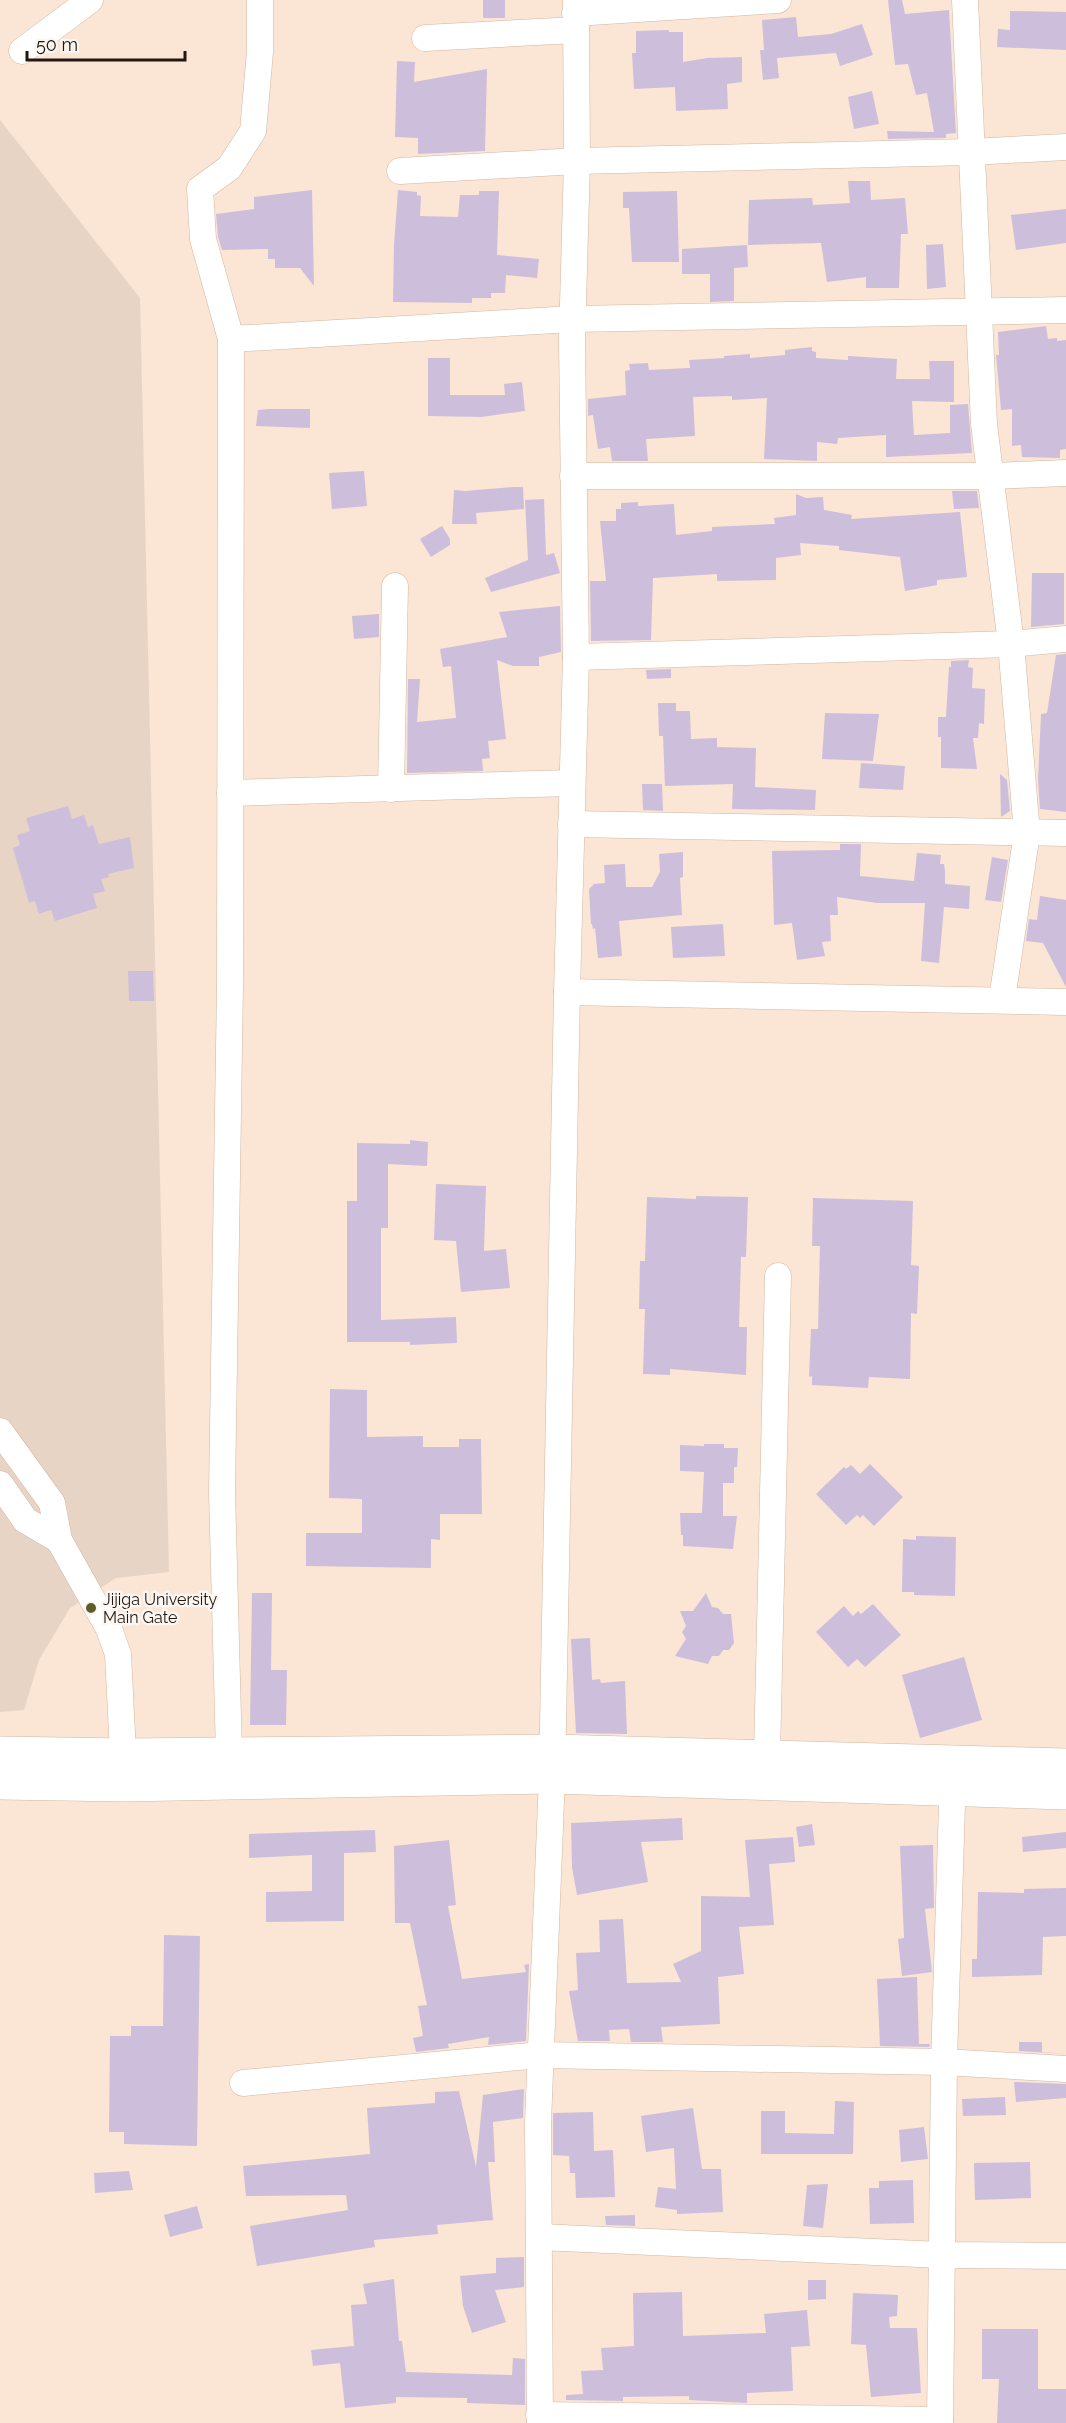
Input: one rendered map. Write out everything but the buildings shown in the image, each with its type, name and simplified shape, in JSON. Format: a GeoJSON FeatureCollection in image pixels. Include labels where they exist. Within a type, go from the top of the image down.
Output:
{"type":"FeatureCollection","features":[{"type":"Feature","properties":{"kind":"main road"},"geometry":{"type":"LineString","coordinates":[[0,1753],[123,1770],[553,1764],[766,1756],[953,1775],[1066,1793]]}},
{"type":"Feature","properties":{"kind":"main road"},"geometry":{"type":"LineString","coordinates":[[0,1783],[123,1770],[229,1754],[953,1775],[1066,1765]]}},
{"type":"Feature","properties":{"kind":"street"},"geometry":{"type":"LineString","coordinates":[[22,51],[90,0]]}},
{"type":"Feature","properties":{"kind":"street"},"geometry":{"type":"LineString","coordinates":[[229,1754],[222,1492],[230,986],[231,339],[203,239],[200,189],[229,168],[253,131],[260,52],[260,0]]}},
{"type":"Feature","properties":{"kind":"street"},"geometry":{"type":"LineString","coordinates":[[425,38],[576,14],[778,0]]}},
{"type":"Feature","properties":{"kind":"street"},"geometry":{"type":"LineString","coordinates":[[965,0],[984,424],[1011,644],[1026,833],[1002,999]]}},
{"type":"Feature","properties":{"kind":"street"},"geometry":{"type":"LineString","coordinates":[[576,14],[577,161],[573,319],[576,657],[571,783],[553,1764],[540,2055],[540,2419],[940,2421],[944,2062],[953,1775]]}},
{"type":"Feature","properties":{"kind":"street"},"geometry":{"type":"LineString","coordinates":[[400,171],[577,161],[971,152],[1066,147]]}},
{"type":"Feature","properties":{"kind":"street"},"geometry":{"type":"LineString","coordinates":[[231,339],[573,319],[1066,310]]}},
{"type":"Feature","properties":{"kind":"street"},"geometry":{"type":"LineString","coordinates":[[573,476],[991,476],[1066,473]]}},
{"type":"Feature","properties":{"kind":"street"},"geometry":{"type":"LineString","coordinates":[[391,789],[395,586]]}},
{"type":"Feature","properties":{"kind":"street"},"geometry":{"type":"LineString","coordinates":[[576,657],[1011,644],[1066,639]]}},
{"type":"Feature","properties":{"kind":"street"},"geometry":{"type":"LineString","coordinates":[[230,793],[571,783]]}},
{"type":"Feature","properties":{"kind":"street"},"geometry":{"type":"LineString","coordinates":[[571,824],[1066,833]]}},
{"type":"Feature","properties":{"kind":"street"},"geometry":{"type":"LineString","coordinates":[[567,992],[1066,1002]]}},
{"type":"Feature","properties":{"kind":"street"},"geometry":{"type":"LineString","coordinates":[[766,1756],[778,1276]]}},
{"type":"Feature","properties":{"kind":"street"},"geometry":{"type":"LineString","coordinates":[[0,1431],[52,1503],[59,1540],[109,1629],[118,1654],[123,1770]]}},
{"type":"Feature","properties":{"kind":"street"},"geometry":{"type":"LineString","coordinates":[[0,1484],[25,1520],[59,1540]]}},
{"type":"Feature","properties":{"kind":"street"},"geometry":{"type":"LineString","coordinates":[[243,2083],[540,2055],[944,2062],[1066,2069]]}},
{"type":"Feature","properties":{"kind":"street"},"geometry":{"type":"LineString","coordinates":[[539,2237],[942,2255],[1066,2256]]}},
{"type":"Feature","properties":{"kind":"shaded area"},"geometry":{"type":"Polygon","coordinates":[[[0,120],[140,298],[169,1572],[116,1578],[70,1608],[39,1660],[24,1710],[0,1712],[0,120]]]}},
{"type":"Feature","properties":{"kind":"place","name":"Jijiga University Main Gate"},"geometry":{"type":"Point","coordinates":[91,1608]}}]}
